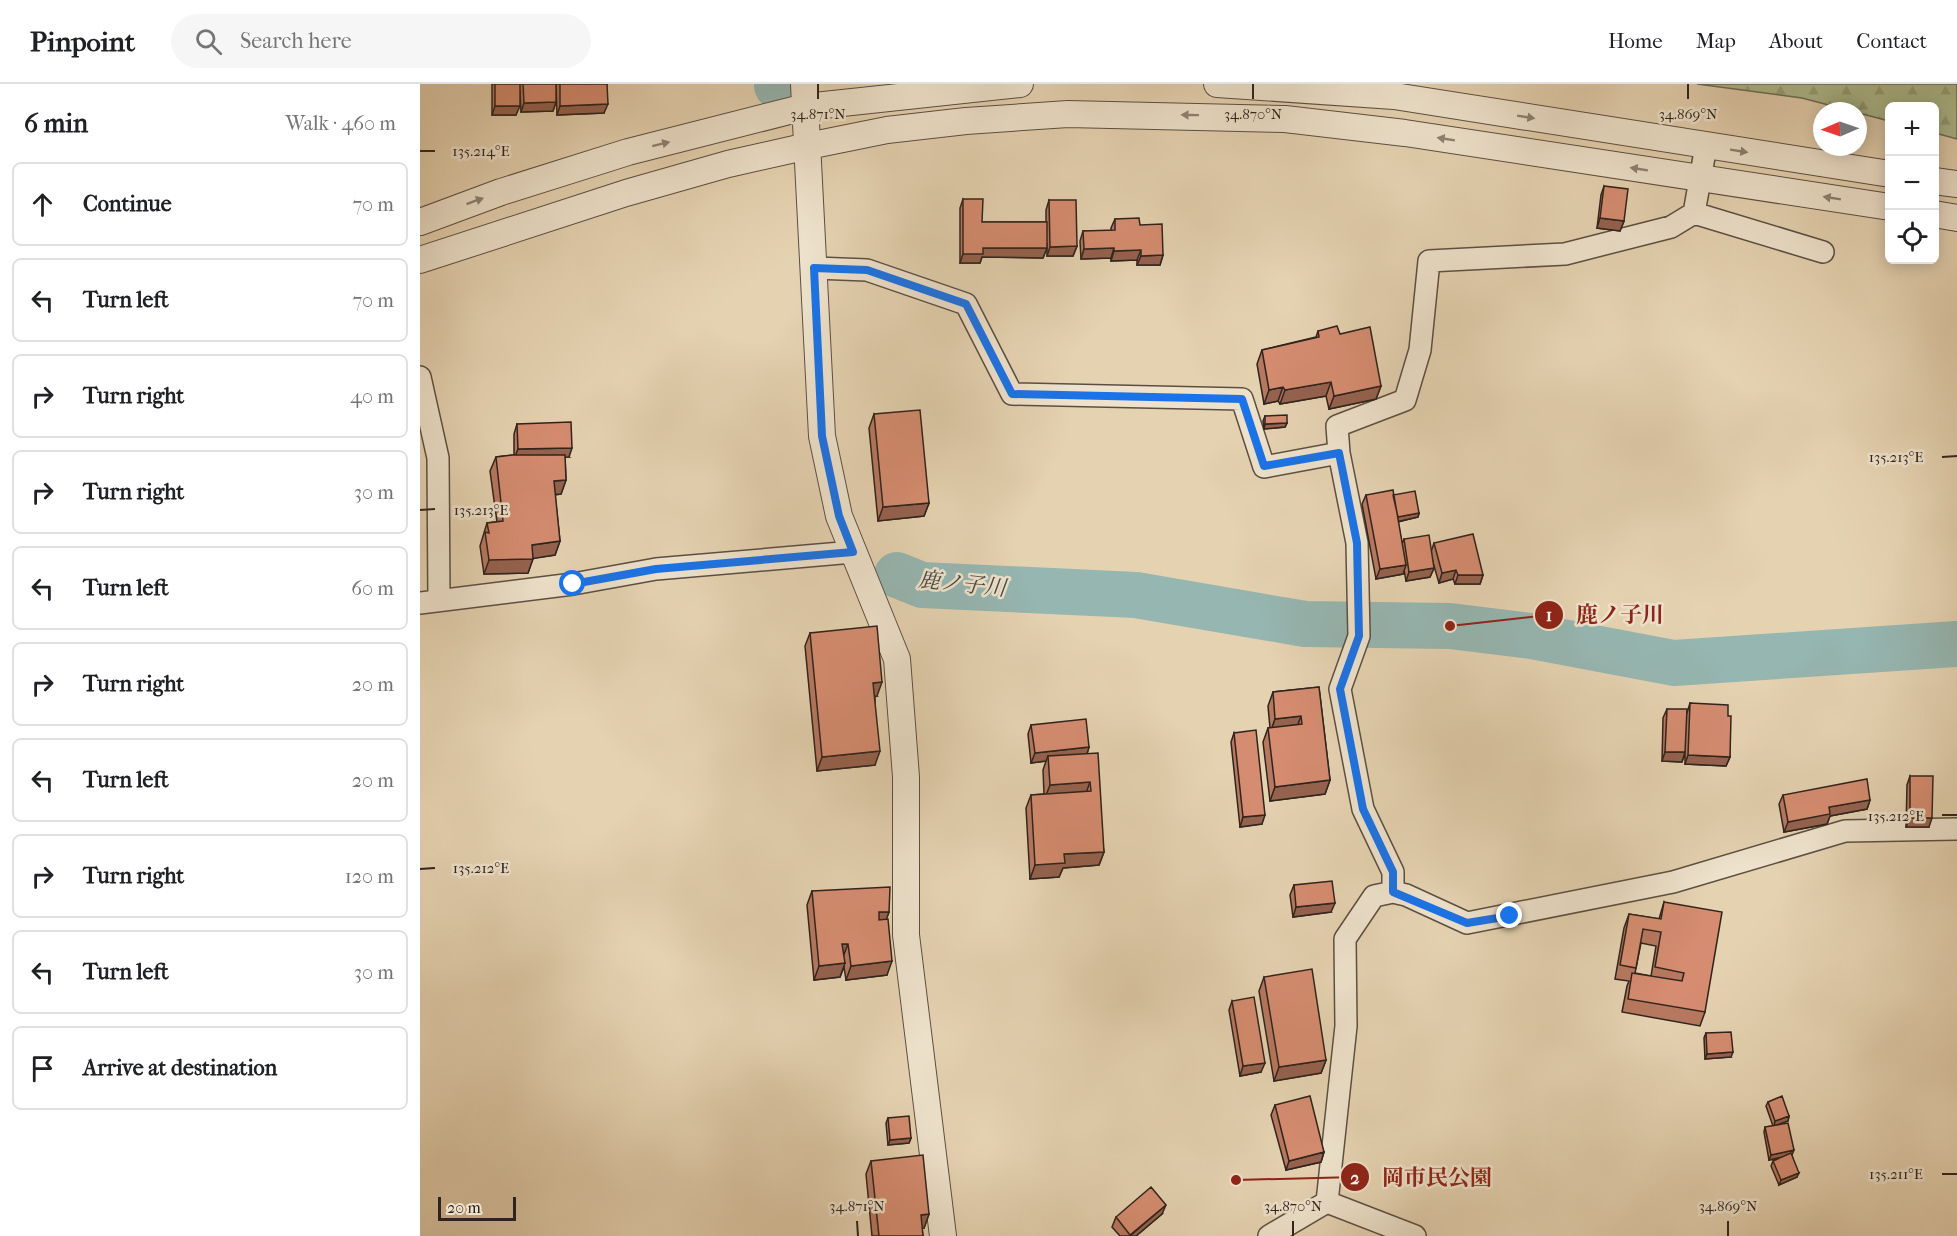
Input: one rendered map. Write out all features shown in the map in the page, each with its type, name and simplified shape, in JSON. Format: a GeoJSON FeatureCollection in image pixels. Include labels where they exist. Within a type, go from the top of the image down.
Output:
{"type":"FeatureCollection","features":[{"type":"Feature","properties":{"kind":"street"},"geometry":{"type":"LineString","coordinates":[[420,222],[501,192],[804,96],[1020,84]]}},
{"type":"Feature","properties":{"kind":"street"},"geometry":{"type":"LineString","coordinates":[[1218,84],[1394,96],[1885,173]]}},
{"type":"Feature","properties":{"kind":"street"},"geometry":{"type":"LineString","coordinates":[[804,96],[822,436],[839,516],[897,659],[906,777],[906,935],[943,1236]]}},
{"type":"Feature","properties":{"kind":"street"},"geometry":{"type":"LineString","coordinates":[[420,260],[626,193],[728,164],[887,130],[966,121],[1068,114],[1197,115],[1285,119],[1405,133],[1885,206]]}},
{"type":"Feature","properties":{"kind":"street"},"geometry":{"type":"LineString","coordinates":[[1694,213],[1706,146]]}},
{"type":"Feature","properties":{"kind":"street"},"geometry":{"type":"LineString","coordinates":[[1939,182],[1957,184]]}},
{"type":"Feature","properties":{"kind":"street"},"geometry":{"type":"LineString","coordinates":[[1393,892],[1393,872],[1363,809],[1340,689],[1359,636],[1357,543],[1339,453],[1337,426],[1405,400],[1420,350],[1429,261],[1565,254],[1671,227],[1694,213],[1823,252]]}},
{"type":"Feature","properties":{"kind":"street"},"geometry":{"type":"LineString","coordinates":[[1939,215],[1957,218]]}},
{"type":"Feature","properties":{"kind":"street"},"geometry":{"type":"LineString","coordinates":[[814,268],[867,270],[966,304],[1012,394],[1242,399],[1264,466],[1339,453]]}},
{"type":"Feature","properties":{"kind":"street"},"geometry":{"type":"LineString","coordinates":[[420,377],[438,458],[430,602],[573,584],[656,569],[853,552]]}},
{"type":"Feature","properties":{"kind":"street"},"geometry":{"type":"LineString","coordinates":[[1327,1202],[1346,1026],[1345,939],[1374,896],[1393,892],[1467,923],[1673,882],[1845,831],[1957,830]]}},
{"type":"Feature","properties":{"kind":"street"},"geometry":{"type":"LineString","coordinates":[[1269,1236],[1327,1202]]}},
{"type":"Feature","properties":{"kind":"street"},"geometry":{"type":"LineString","coordinates":[[1327,1202],[1415,1236]]}},
{"type":"Feature","properties":{"kind":"green space"},"geometry":{"type":"Polygon","coordinates":[[[1697,84],[1957,84],[1957,139],[1939,134],[1939,102],[1885,102],[1885,120],[1867,115],[1867,102],[1817,102],[1697,84]]]}},
{"type":"Feature","properties":{"kind":"building"},"geometry":{"type":"Polygon","coordinates":[[[495,84],[520,84],[520,106],[495,106],[495,84]]]}},
{"type":"Feature","properties":{"kind":"building"},"geometry":{"type":"Polygon","coordinates":[[[523,84],[556,84],[556,102],[524,103],[523,84]]]}},
{"type":"Feature","properties":{"kind":"building"},"geometry":{"type":"Polygon","coordinates":[[[560,84],[607,84],[608,104],[560,106],[560,84]]]}},
{"type":"Feature","properties":{"kind":"building"},"geometry":{"type":"Polygon","coordinates":[[[1604,186],[1628,189],[1624,221],[1600,218],[1604,186]]]}},
{"type":"Feature","properties":{"kind":"building"},"geometry":{"type":"Polygon","coordinates":[[[963,199],[983,199],[982,222],[1047,222],[1047,248],[983,248],[983,254],[963,254],[963,199]]]}},
{"type":"Feature","properties":{"kind":"building"},"geometry":{"type":"Polygon","coordinates":[[[1049,200],[1076,200],[1077,246],[1050,247],[1049,200]]]}},
{"type":"Feature","properties":{"kind":"building"},"geometry":{"type":"Polygon","coordinates":[[[1139,218],[1140,225],[1162,224],[1163,255],[1141,256],[1141,250],[1084,249],[1083,231],[1115,230],[1115,219],[1139,218]]]}},
{"type":"Feature","properties":{"kind":"building"},"geometry":{"type":"Polygon","coordinates":[[[1337,326],[1340,334],[1370,327],[1381,386],[1334,396],[1331,382],[1285,390],[1283,387],[1269,390],[1262,350],[1319,337],[1318,331],[1337,326]]]}},
{"type":"Feature","properties":{"kind":"building"},"geometry":{"type":"Polygon","coordinates":[[[920,410],[929,503],[883,507],[874,414],[920,410]]]}},
{"type":"Feature","properties":{"kind":"building"},"geometry":{"type":"Polygon","coordinates":[[[1287,415],[1287,423],[1265,424],[1265,416],[1287,415]]]}},
{"type":"Feature","properties":{"kind":"building"},"geometry":{"type":"Polygon","coordinates":[[[571,422],[572,448],[518,449],[517,424],[571,422]]]}},
{"type":"Feature","properties":{"kind":"building"},"geometry":{"type":"Polygon","coordinates":[[[565,455],[566,480],[554,481],[560,541],[532,545],[533,559],[489,560],[485,532],[489,533],[487,523],[503,521],[496,457],[565,455]]]}},
{"type":"Feature","properties":{"kind":"building"},"geometry":{"type":"Polygon","coordinates":[[[1393,490],[1406,565],[1380,569],[1366,495],[1393,490]]]}},
{"type":"Feature","properties":{"kind":"building"},"geometry":{"type":"Polygon","coordinates":[[[1415,491],[1419,513],[1398,517],[1393,495],[1415,491]]]}},
{"type":"Feature","properties":{"kind":"building"},"geometry":{"type":"Polygon","coordinates":[[[1473,534],[1483,575],[1458,575],[1456,570],[1442,573],[1434,543],[1473,534]]]}},
{"type":"Feature","properties":{"kind":"building"},"geometry":{"type":"Polygon","coordinates":[[[1429,535],[1434,568],[1409,572],[1404,539],[1429,535]]]}},
{"type":"Feature","properties":{"kind":"building"},"geometry":{"type":"Polygon","coordinates":[[[877,626],[882,682],[873,683],[880,751],[822,757],[810,633],[877,626]]]}},
{"type":"Feature","properties":{"kind":"building"},"geometry":{"type":"Polygon","coordinates":[[[1319,687],[1330,780],[1275,787],[1268,728],[1302,724],[1301,716],[1275,719],[1273,692],[1319,687]]]}},
{"type":"Feature","properties":{"kind":"building"},"geometry":{"type":"Polygon","coordinates":[[[1690,703],[1728,705],[1728,716],[1731,716],[1730,757],[1688,755],[1690,703]]]}},
{"type":"Feature","properties":{"kind":"building"},"geometry":{"type":"Polygon","coordinates":[[[1667,709],[1687,709],[1685,752],[1665,752],[1667,709]]]}},
{"type":"Feature","properties":{"kind":"building"},"geometry":{"type":"Polygon","coordinates":[[[1086,719],[1089,747],[1035,753],[1031,725],[1086,719]]]}},
{"type":"Feature","properties":{"kind":"building"},"geometry":{"type":"Polygon","coordinates":[[[1256,730],[1265,815],[1243,817],[1234,733],[1256,730]]]}},
{"type":"Feature","properties":{"kind":"building"},"geometry":{"type":"Polygon","coordinates":[[[1098,753],[1104,852],[1064,854],[1065,863],[1035,865],[1031,795],[1091,791],[1090,782],[1050,785],[1048,756],[1098,753]]]}},
{"type":"Feature","properties":{"kind":"building"},"geometry":{"type":"Polygon","coordinates":[[[1910,776],[1933,776],[1932,818],[1910,818],[1910,776]]]}},
{"type":"Feature","properties":{"kind":"building"},"geometry":{"type":"Polygon","coordinates":[[[1867,779],[1870,800],[1829,807],[1830,814],[1788,822],[1783,795],[1867,779]]]}},
{"type":"Feature","properties":{"kind":"building"},"geometry":{"type":"Polygon","coordinates":[[[1332,881],[1335,903],[1296,907],[1294,885],[1332,881]]]}},
{"type":"Feature","properties":{"kind":"building"},"geometry":{"type":"Polygon","coordinates":[[[890,887],[889,912],[879,912],[879,920],[888,919],[892,961],[851,966],[848,944],[842,944],[845,963],[819,966],[812,891],[890,887]]]}},
{"type":"Feature","properties":{"kind":"building"},"geometry":{"type":"Polygon","coordinates":[[[1664,902],[1722,912],[1705,1012],[1628,999],[1632,973],[1682,981],[1684,973],[1655,967],[1661,932],[1643,929],[1636,968],[1620,965],[1629,914],[1661,919],[1664,902]]]}},
{"type":"Feature","properties":{"kind":"building"},"geometry":{"type":"Polygon","coordinates":[[[1312,969],[1326,1060],[1279,1067],[1264,977],[1312,969]]]}},
{"type":"Feature","properties":{"kind":"building"},"geometry":{"type":"Polygon","coordinates":[[[1254,997],[1265,1063],[1243,1066],[1232,1001],[1254,997]]]}},
{"type":"Feature","properties":{"kind":"building"},"geometry":{"type":"Polygon","coordinates":[[[1731,1032],[1733,1052],[1707,1054],[1706,1033],[1731,1032]]]}},
{"type":"Feature","properties":{"kind":"building"},"geometry":{"type":"Polygon","coordinates":[[[1310,1096],[1324,1152],[1289,1161],[1275,1105],[1310,1096]]]}},
{"type":"Feature","properties":{"kind":"building"},"geometry":{"type":"Polygon","coordinates":[[[1782,1096],[1789,1116],[1775,1121],[1768,1102],[1782,1096]]]}},
{"type":"Feature","properties":{"kind":"building"},"geometry":{"type":"Polygon","coordinates":[[[909,1116],[911,1138],[890,1140],[888,1118],[909,1116]]]}},
{"type":"Feature","properties":{"kind":"building"},"geometry":{"type":"Polygon","coordinates":[[[1788,1123],[1794,1150],[1771,1155],[1765,1127],[1788,1123]]]}},
{"type":"Feature","properties":{"kind":"building"},"geometry":{"type":"Polygon","coordinates":[[[1791,1153],[1799,1173],[1781,1180],[1773,1161],[1791,1153]]]}},
{"type":"Feature","properties":{"kind":"building"},"geometry":{"type":"Polygon","coordinates":[[[923,1155],[929,1214],[921,1215],[923,1236],[879,1236],[871,1161],[923,1155]]]}},
{"type":"Feature","properties":{"kind":"building"},"geometry":{"type":"Polygon","coordinates":[[[1151,1187],[1166,1205],[1130,1235],[1116,1217],[1151,1187]]]}},
{"type":"Feature","properties":{"kind":"waterway","name":"鹿ノ子川"},"geometry":{"type":"LineString","coordinates":[[897,575],[922,585],[1136,595],[1305,624],[1450,626],[1531,636],[1674,663],[1957,644]]}},
{"type":"Feature","properties":{"kind":"place","name":"鹿ノ子川"},"geometry":{"type":"Point","coordinates":[1450,626]}},
{"type":"Feature","properties":{"kind":"place","name":"岡市民公園"},"geometry":{"type":"Point","coordinates":[1236,1180]}},
{"type":"Feature","properties":{"kind":"route"},"geometry":{"type":"LineString","coordinates":[[573,584],[656,569],[853,552],[839,516],[822,436],[814,268],[867,270],[966,304],[1012,394],[1242,399],[1264,466],[1339,453],[1357,543],[1359,636],[1340,689],[1363,809],[1393,872],[1393,892],[1406,895],[1467,923],[1510,916]]}}]}
